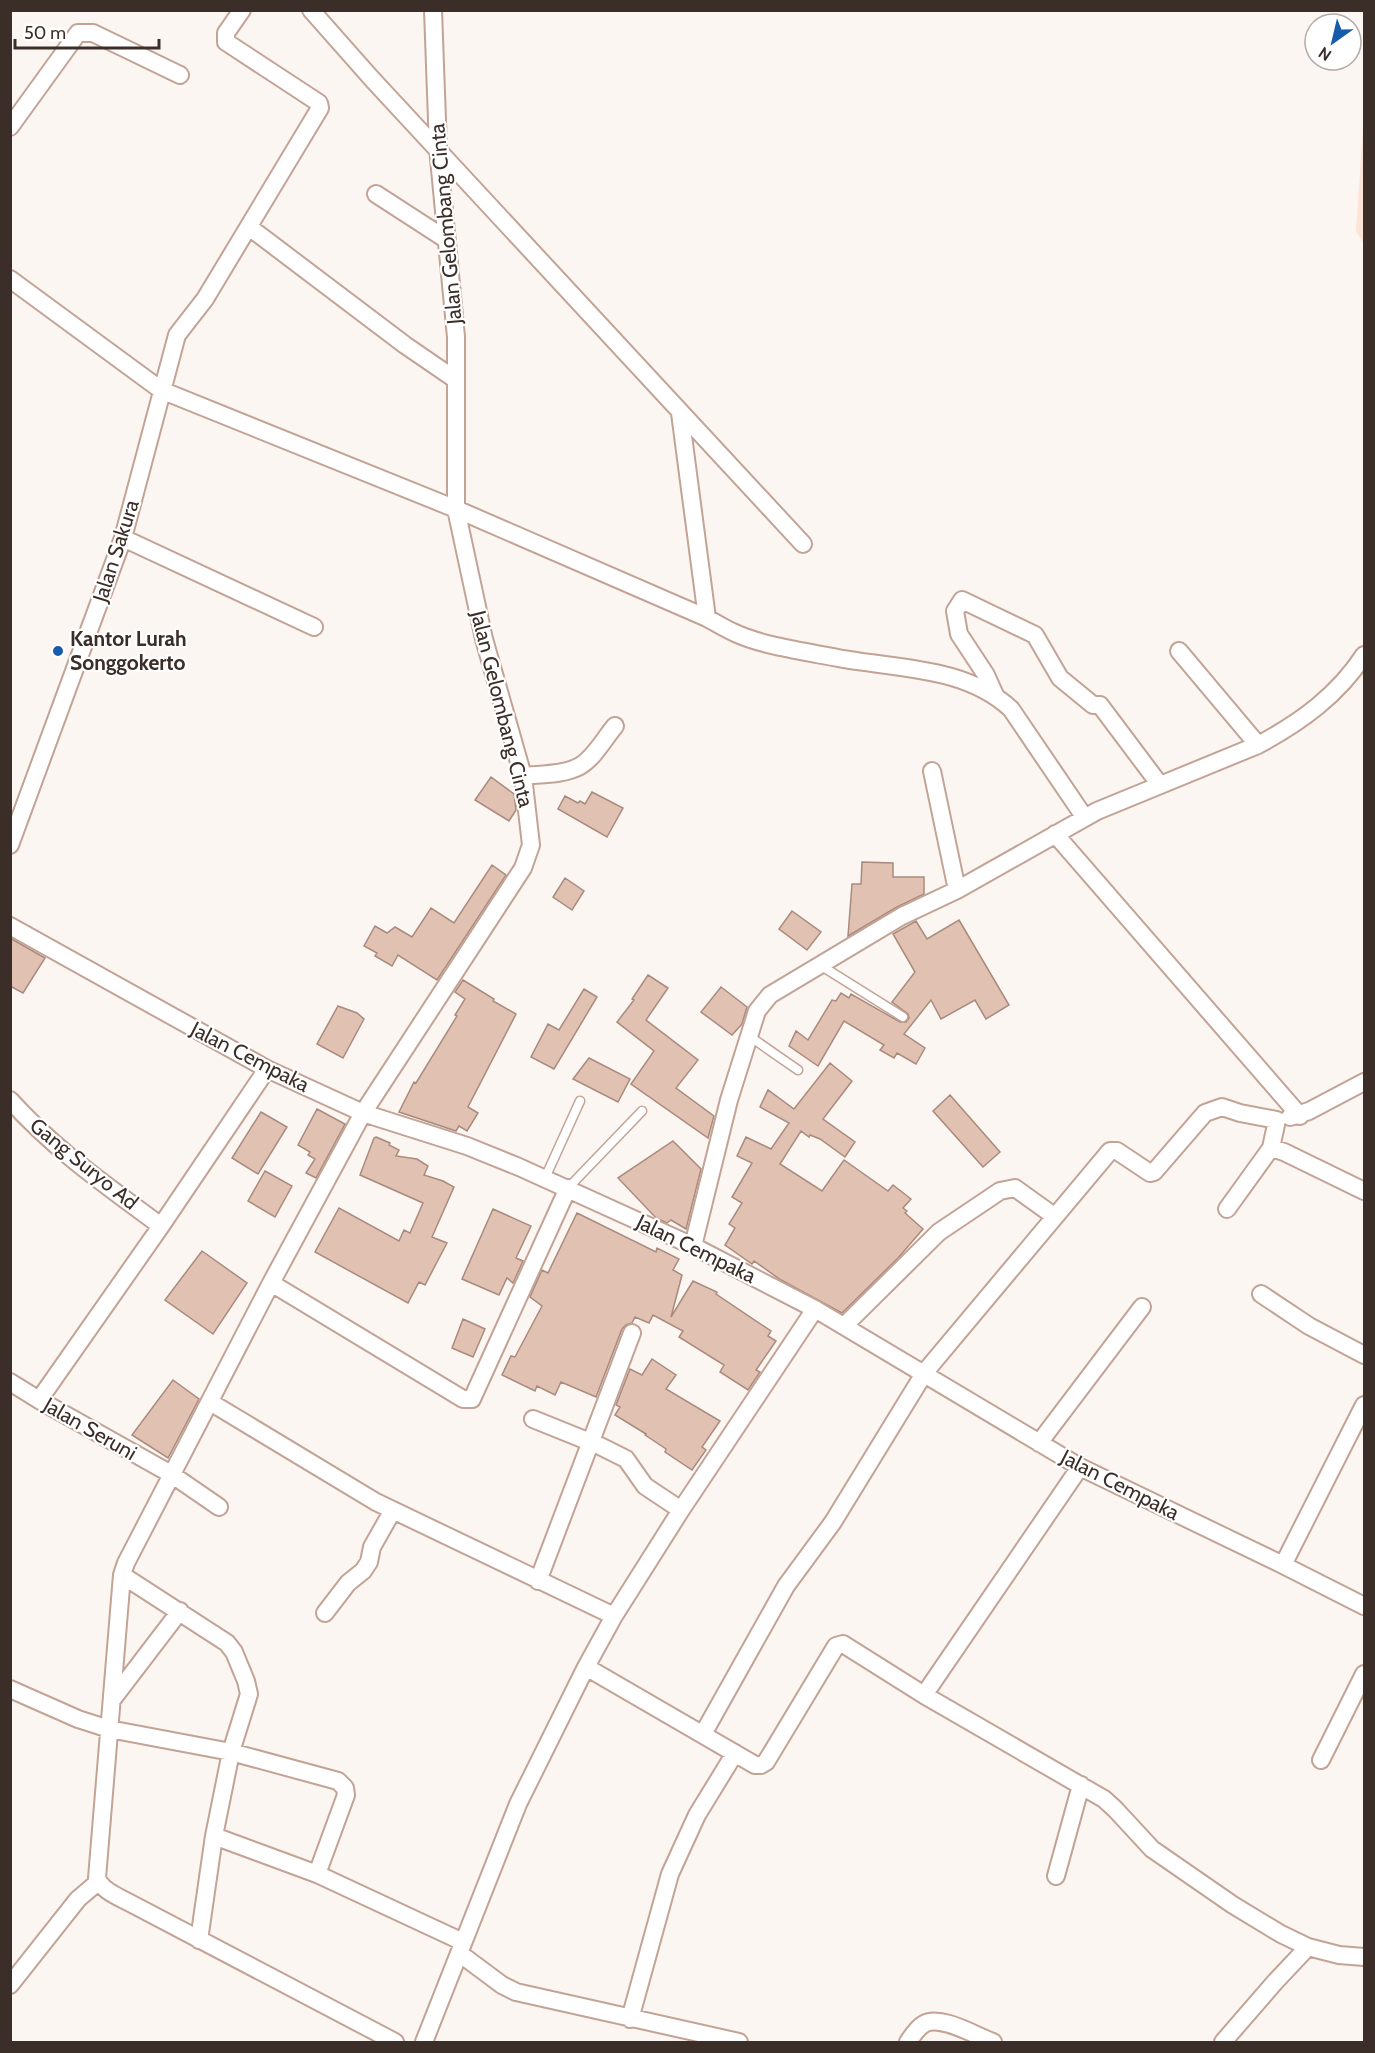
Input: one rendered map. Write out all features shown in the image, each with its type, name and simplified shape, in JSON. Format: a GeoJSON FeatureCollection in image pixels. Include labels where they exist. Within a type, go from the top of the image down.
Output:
{"type":"FeatureCollection","features":[{"type":"Feature","properties":{"kind":"street","name":"Jalan Sakura"},"geometry":{"type":"LineString","coordinates":[[10,845],[123,538],[177,335],[205,299],[320,107],[319,103],[226,42],[226,33],[242,10]]}},
{"type":"Feature","properties":{"kind":"street"},"geometry":{"type":"LineString","coordinates":[[311,10],[372,79],[803,544]]}},
{"type":"Feature","properties":{"kind":"street","name":"Jalan Gelombang Cinta"},"geometry":{"type":"LineString","coordinates":[[98,1882],[122,1575],[126,1563],[271,1283],[363,1113],[524,868],[531,845],[523,776],[484,639],[456,509],[456,338],[438,148],[433,10]]}},
{"type":"Feature","properties":{"kind":"street"},"geometry":{"type":"LineString","coordinates":[[10,127],[73,37],[82,32],[93,33],[180,75]]}},
{"type":"Feature","properties":{"kind":"street"},"geometry":{"type":"LineString","coordinates":[[376,194],[447,240]]}},
{"type":"Feature","properties":{"kind":"street"},"geometry":{"type":"LineString","coordinates":[[249,227],[405,345],[456,380]]}},
{"type":"Feature","properties":{"kind":"street"},"geometry":{"type":"LineString","coordinates":[[10,279],[161,390],[456,509],[707,618],[736,634],[838,658],[952,676],[972,683],[995,695],[1011,709],[1085,818]]}},
{"type":"Feature","properties":{"kind":"street"},"geometry":{"type":"LineString","coordinates":[[680,413],[707,618]]}},
{"type":"Feature","properties":{"kind":"street"},"geometry":{"type":"LineString","coordinates":[[123,538],[314,627]]}},
{"type":"Feature","properties":{"kind":"street"},"geometry":{"type":"LineString","coordinates":[[995,695],[986,675],[959,634],[955,611],[962,600],[1035,635],[1060,678],[1093,705],[1100,705],[1160,785]]}},
{"type":"Feature","properties":{"kind":"street"},"geometry":{"type":"LineString","coordinates":[[1179,651],[1258,745]]}},
{"type":"Feature","properties":{"kind":"street"},"geometry":{"type":"LineString","coordinates":[[693,1246],[729,1100],[757,1011],[763,1003],[783,986],[902,916],[957,890],[1085,818],[1258,745],[1278,734],[1338,690],[1365,655]]}},
{"type":"Feature","properties":{"kind":"street"},"geometry":{"type":"LineString","coordinates":[[523,776],[566,771],[579,767],[588,760],[615,726]]}},
{"type":"Feature","properties":{"kind":"street"},"geometry":{"type":"LineString","coordinates":[[932,771],[957,890]]}},
{"type":"Feature","properties":{"kind":"street"},"geometry":{"type":"LineString","coordinates":[[1055,834],[1300,1116]]}},
{"type":"Feature","properties":{"kind":"street","name":"Jalan Cempaka"},"geometry":{"type":"LineString","coordinates":[[10,926],[267,1069],[363,1113],[467,1146],[545,1178],[693,1246],[815,1309],[925,1372],[1080,1467],[1365,1606]]}},
{"type":"Feature","properties":{"kind":"street"},"geometry":{"type":"LineString","coordinates":[[39,1400],[267,1069]]}},
{"type":"Feature","properties":{"kind":"street"},"geometry":{"type":"LineString","coordinates":[[703,1734],[786,1586],[833,1522],[925,1372],[1110,1151],[1117,1151],[1150,1173],[1154,1172],[1211,1109],[1222,1107],[1277,1120],[1300,1116],[1365,1082]]}},
{"type":"Feature","properties":{"kind":"street","name":"Gang Suryo Ad"},"geometry":{"type":"LineString","coordinates":[[10,1100],[35,1128],[64,1154],[161,1226]]}},
{"type":"Feature","properties":{"kind":"street"},"geometry":{"type":"LineString","coordinates":[[1227,1209],[1270,1148],[1277,1120]]}},
{"type":"Feature","properties":{"kind":"street"},"geometry":{"type":"LineString","coordinates":[[1270,1148],[1284,1152],[1365,1191]]}},
{"type":"Feature","properties":{"kind":"street"},"geometry":{"type":"LineString","coordinates":[[271,1283],[463,1399],[472,1399],[568,1188]]}},
{"type":"Feature","properties":{"kind":"street"},"geometry":{"type":"LineString","coordinates":[[844,1326],[939,1232],[1000,1191],[1015,1188],[1054,1216]]}},
{"type":"Feature","properties":{"kind":"street"},"geometry":{"type":"LineString","coordinates":[[1261,1294],[1309,1326],[1365,1355]]}},
{"type":"Feature","properties":{"kind":"street"},"geometry":{"type":"LineString","coordinates":[[1039,1443],[1142,1307]]}},
{"type":"Feature","properties":{"kind":"street"},"geometry":{"type":"LineString","coordinates":[[424,2043],[518,1804],[586,1666],[614,1616],[681,1510],[815,1309]]}},
{"type":"Feature","properties":{"kind":"street"},"geometry":{"type":"LineString","coordinates":[[538,1581],[632,1333]]}},
{"type":"Feature","properties":{"kind":"street","name":"Jalan Seruni"},"geometry":{"type":"LineString","coordinates":[[10,1382],[171,1474],[219,1507]]}},
{"type":"Feature","properties":{"kind":"street"},"geometry":{"type":"LineString","coordinates":[[210,1402],[376,1502],[614,1616]]}},
{"type":"Feature","properties":{"kind":"street"},"geometry":{"type":"LineString","coordinates":[[1283,1565],[1365,1405]]}},
{"type":"Feature","properties":{"kind":"street"},"geometry":{"type":"LineString","coordinates":[[533,1419],[626,1459],[645,1486],[681,1510]]}},
{"type":"Feature","properties":{"kind":"street"},"geometry":{"type":"LineString","coordinates":[[924,1695],[1080,1467]]}},
{"type":"Feature","properties":{"kind":"street"},"geometry":{"type":"LineString","coordinates":[[325,1613],[348,1583],[363,1571],[369,1562],[372,1547],[393,1510]]}},
{"type":"Feature","properties":{"kind":"street"},"geometry":{"type":"LineString","coordinates":[[122,1575],[180,1611],[231,1647],[246,1681],[249,1694],[231,1752],[213,1836],[199,1940]]}},
{"type":"Feature","properties":{"kind":"street"},"geometry":{"type":"LineString","coordinates":[[112,1700],[180,1611]]}},
{"type":"Feature","properties":{"kind":"street"},"geometry":{"type":"LineString","coordinates":[[586,1666],[755,1765],[761,1765],[766,1762],[836,1646],[843,1644],[924,1695],[1081,1785],[1115,1809],[1152,1849],[1233,1905],[1281,1934],[1308,1947],[1339,1955],[1365,1958]]}},
{"type":"Feature","properties":{"kind":"street"},"geometry":{"type":"LineString","coordinates":[[1321,1760],[1365,1674]]}},
{"type":"Feature","properties":{"kind":"street"},"geometry":{"type":"LineString","coordinates":[[10,1689],[78,1719],[109,1729],[231,1752],[338,1781],[345,1788],[346,1794],[317,1874]]}},
{"type":"Feature","properties":{"kind":"street"},"geometry":{"type":"LineString","coordinates":[[630,2019],[670,1874],[697,1815],[735,1753]]}},
{"type":"Feature","properties":{"kind":"street"},"geometry":{"type":"LineString","coordinates":[[1056,1876],[1081,1785]]}},
{"type":"Feature","properties":{"kind":"street"},"geometry":{"type":"LineString","coordinates":[[213,1836],[317,1874],[461,1948],[502,1985],[516,1992],[739,2043]]}},
{"type":"Feature","properties":{"kind":"street"},"geometry":{"type":"LineString","coordinates":[[10,1985],[78,1899],[98,1882],[105,1889],[130,1903],[395,2043]]}},
{"type":"Feature","properties":{"kind":"street"},"geometry":{"type":"LineString","coordinates":[[1223,2043],[1308,1947]]}},
{"type":"Feature","properties":{"kind":"street"},"geometry":{"type":"LineString","coordinates":[[908,2043],[919,2028],[931,2021],[944,2022],[993,2043]]}},
{"type":"Feature","properties":{"kind":"lane"},"geometry":{"type":"LineString","coordinates":[[820,964],[903,1017]]}},
{"type":"Feature","properties":{"kind":"lane"},"geometry":{"type":"LineString","coordinates":[[749,1036],[798,1070]]}},
{"type":"Feature","properties":{"kind":"lane"},"geometry":{"type":"LineString","coordinates":[[545,1178],[580,1101]]}},
{"type":"Feature","properties":{"kind":"lane"},"geometry":{"type":"LineString","coordinates":[[568,1188],[642,1111]]}},
{"type":"Feature","properties":{"kind":"shaded area"},"geometry":{"type":"Polygon","coordinates":[[[1364,127],[1364,244],[1356,231],[1364,127]]]}},
{"type":"Feature","properties":{"kind":"building"},"geometry":{"type":"Polygon","coordinates":[[[491,777],[514,794],[516,810],[509,821],[475,800],[491,777]]]}},
{"type":"Feature","properties":{"kind":"building"},"geometry":{"type":"Polygon","coordinates":[[[592,792],[623,808],[607,837],[558,809],[565,796],[585,804],[592,792]]]}},
{"type":"Feature","properties":{"kind":"building"},"geometry":{"type":"Polygon","coordinates":[[[862,862],[893,863],[893,877],[924,877],[924,894],[848,936],[852,884],[861,884],[862,862]]]}},
{"type":"Feature","properties":{"kind":"building"},"geometry":{"type":"Polygon","coordinates":[[[492,865],[506,875],[437,980],[398,955],[392,966],[375,956],[377,953],[364,946],[375,926],[387,933],[395,927],[412,937],[431,908],[454,923],[492,865]]]}},
{"type":"Feature","properties":{"kind":"building"},"geometry":{"type":"Polygon","coordinates":[[[565,878],[584,891],[572,910],[553,897],[565,878]]]}},
{"type":"Feature","properties":{"kind":"building"},"geometry":{"type":"Polygon","coordinates":[[[792,911],[821,932],[807,950],[779,929],[792,911]]]}},
{"type":"Feature","properties":{"kind":"building"},"geometry":{"type":"Polygon","coordinates":[[[959,920],[1009,1005],[986,1019],[975,1000],[941,1019],[931,1000],[904,1034],[925,1048],[916,1064],[897,1053],[894,1058],[880,1050],[884,1045],[844,1021],[818,1066],[789,1046],[796,1031],[808,1040],[832,1000],[836,1001],[841,993],[849,998],[851,994],[900,1022],[906,1022],[909,1018],[908,1014],[892,1002],[915,972],[893,934],[916,921],[927,939],[959,920]]]}},
{"type":"Feature","properties":{"kind":"building"},"geometry":{"type":"Polygon","coordinates":[[[10,938],[45,958],[23,993],[10,986],[10,938]]]}},
{"type":"Feature","properties":{"kind":"building"},"geometry":{"type":"Polygon","coordinates":[[[648,975],[668,988],[646,1020],[698,1060],[676,1088],[714,1116],[708,1138],[631,1084],[654,1051],[617,1022],[634,1000],[632,999],[648,975]]]}},
{"type":"Feature","properties":{"kind":"building"},"geometry":{"type":"Polygon","coordinates":[[[463,980],[516,1014],[468,1107],[478,1113],[467,1131],[459,1126],[456,1131],[399,1112],[414,1082],[416,1083],[457,1016],[455,1015],[465,999],[455,992],[463,980]]]}},
{"type":"Feature","properties":{"kind":"building"},"geometry":{"type":"Polygon","coordinates":[[[721,987],[747,1007],[742,1024],[732,1035],[701,1012],[721,987]]]}},
{"type":"Feature","properties":{"kind":"building"},"geometry":{"type":"Polygon","coordinates":[[[584,989],[597,997],[554,1069],[531,1057],[548,1024],[559,1030],[584,989]]]}},
{"type":"Feature","properties":{"kind":"building"},"geometry":{"type":"Polygon","coordinates":[[[338,1006],[357,1013],[364,1019],[343,1058],[317,1044],[338,1006]]]}},
{"type":"Feature","properties":{"kind":"building"},"geometry":{"type":"Polygon","coordinates":[[[589,1058],[630,1079],[618,1102],[573,1079],[589,1058]]]}},
{"type":"Feature","properties":{"kind":"building"},"geometry":{"type":"Polygon","coordinates":[[[830,1063],[852,1081],[823,1119],[855,1142],[845,1157],[820,1139],[810,1135],[809,1137],[801,1131],[780,1164],[822,1191],[844,1160],[888,1191],[893,1185],[911,1199],[903,1208],[907,1211],[905,1213],[923,1229],[898,1258],[842,1313],[781,1280],[754,1261],[752,1264],[725,1245],[735,1228],[729,1224],[742,1203],[732,1197],[752,1163],[737,1156],[746,1137],[771,1149],[789,1123],[760,1107],[768,1090],[794,1109],[830,1063]]]}},
{"type":"Feature","properties":{"kind":"building"},"geometry":{"type":"Polygon","coordinates":[[[950,1095],[1000,1152],[983,1167],[933,1111],[950,1095]]]}},
{"type":"Feature","properties":{"kind":"building"},"geometry":{"type":"Polygon","coordinates":[[[317,1109],[345,1124],[316,1178],[306,1173],[315,1159],[308,1155],[310,1152],[298,1145],[317,1109]]]}},
{"type":"Feature","properties":{"kind":"building"},"geometry":{"type":"Polygon","coordinates":[[[261,1112],[287,1127],[258,1174],[232,1158],[261,1112]]]}},
{"type":"Feature","properties":{"kind":"building"},"geometry":{"type":"Polygon","coordinates":[[[376,1137],[399,1150],[396,1156],[417,1159],[428,1166],[424,1175],[454,1187],[432,1237],[447,1243],[425,1285],[419,1282],[408,1303],[315,1252],[339,1208],[399,1241],[404,1230],[410,1233],[423,1203],[360,1175],[376,1137]]]}},
{"type":"Feature","properties":{"kind":"building"},"geometry":{"type":"Polygon","coordinates":[[[673,1141],[701,1169],[686,1229],[671,1220],[667,1223],[656,1218],[618,1178],[673,1141]]]}},
{"type":"Feature","properties":{"kind":"building"},"geometry":{"type":"Polygon","coordinates":[[[265,1171],[292,1186],[275,1217],[248,1201],[265,1171]]]}},
{"type":"Feature","properties":{"kind":"building"},"geometry":{"type":"Polygon","coordinates":[[[493,1209],[531,1226],[516,1258],[523,1261],[513,1283],[507,1278],[499,1295],[462,1279],[493,1209]]]}},
{"type":"Feature","properties":{"kind":"building"},"geometry":{"type":"Polygon","coordinates":[[[577,1213],[656,1252],[657,1248],[679,1259],[673,1270],[682,1275],[671,1317],[693,1281],[717,1292],[716,1294],[771,1331],[768,1336],[776,1341],[756,1370],[760,1372],[748,1390],[720,1372],[724,1365],[679,1337],[683,1331],[653,1315],[649,1323],[635,1317],[632,1323],[622,1329],[596,1397],[561,1382],[555,1395],[537,1386],[535,1391],[502,1375],[511,1356],[515,1357],[542,1306],[530,1297],[542,1270],[548,1273],[577,1213]]]}},
{"type":"Feature","properties":{"kind":"building"},"geometry":{"type":"Polygon","coordinates":[[[202,1251],[247,1283],[213,1334],[165,1300],[202,1251]]]}},
{"type":"Feature","properties":{"kind":"building"},"geometry":{"type":"Polygon","coordinates":[[[463,1319],[485,1329],[473,1357],[452,1348],[463,1319]]]}},
{"type":"Feature","properties":{"kind":"building"},"geometry":{"type":"Polygon","coordinates":[[[652,1359],[676,1375],[666,1389],[720,1421],[702,1447],[706,1450],[692,1470],[665,1452],[666,1449],[646,1434],[615,1415],[620,1407],[616,1405],[630,1369],[642,1375],[652,1359]]]}},
{"type":"Feature","properties":{"kind":"building"},"geometry":{"type":"Polygon","coordinates":[[[173,1380],[199,1399],[168,1458],[132,1435],[173,1380]]]}},
{"type":"Feature","properties":{"kind":"place","name":"Kantor Lurah Songgokerto"},"geometry":{"type":"Point","coordinates":[58,651]}}]}
